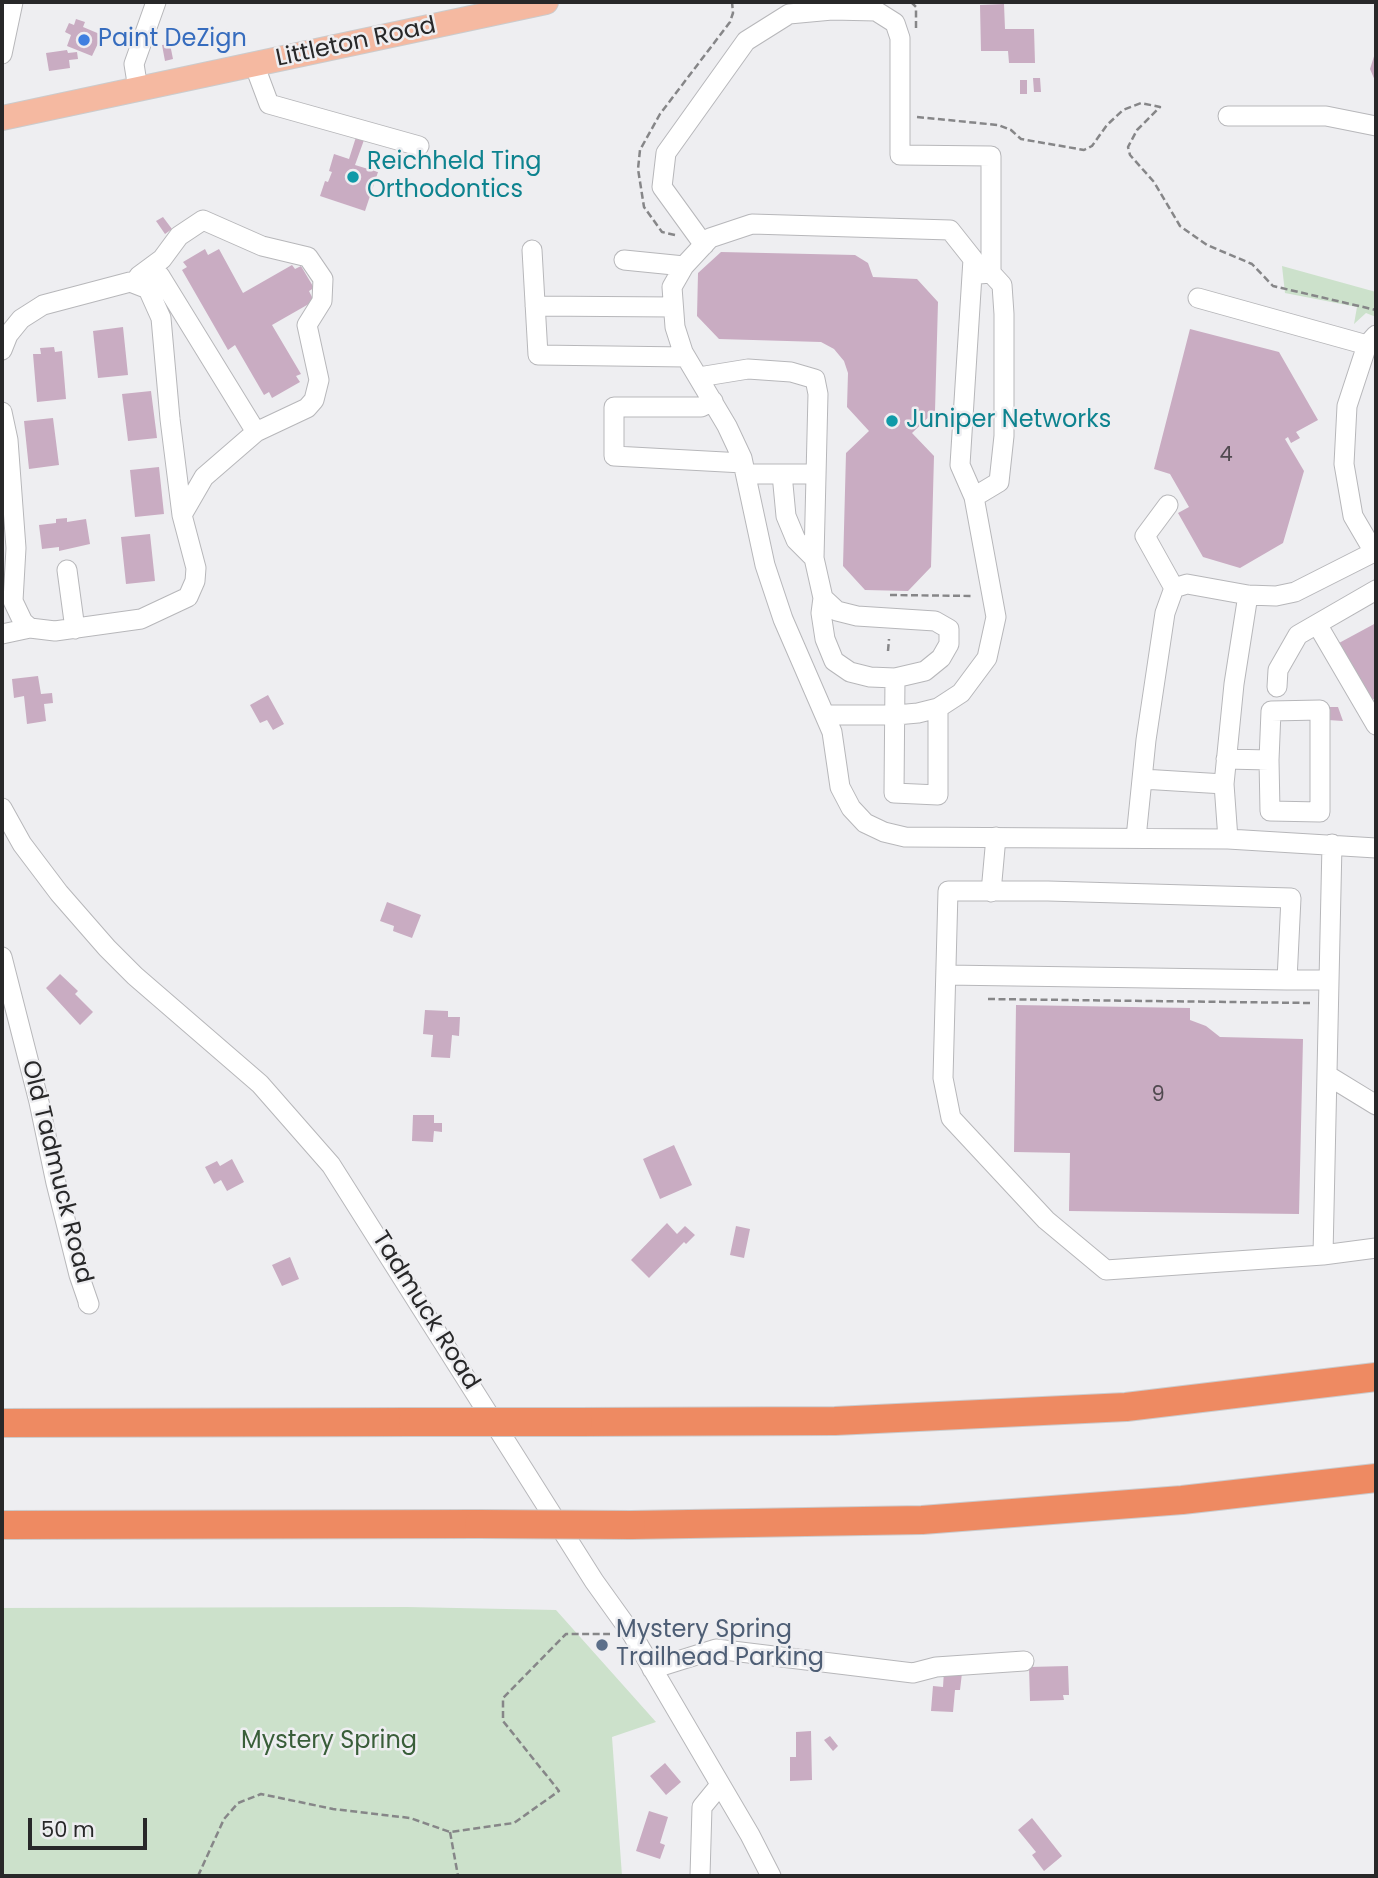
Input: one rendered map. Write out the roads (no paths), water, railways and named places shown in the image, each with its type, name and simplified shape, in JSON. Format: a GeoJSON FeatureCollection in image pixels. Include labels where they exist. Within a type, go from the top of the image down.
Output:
{"type":"FeatureCollection","features":[{"type":"Feature","properties":{"kind":"highway"},"geometry":{"type":"LineString","coordinates":[[2,1423],[835,1421],[1126,1407],[1376,1377]]}},
{"type":"Feature","properties":{"kind":"highway"},"geometry":{"type":"LineString","coordinates":[[2,1525],[631,1525],[922,1520],[1182,1500],[1376,1478]]}},
{"type":"Feature","properties":{"kind":"main road","name":"Littleton Road"},"geometry":{"type":"LineString","coordinates":[[2,118],[546,2]]}},
{"type":"Feature","properties":{"kind":"street"},"geometry":{"type":"LineString","coordinates":[[2,54],[4,33],[13,2]]}},
{"type":"Feature","properties":{"kind":"street"},"geometry":{"type":"LineString","coordinates":[[138,89],[134,64],[156,2]]}},
{"type":"Feature","properties":{"kind":"street"},"geometry":{"type":"LineString","coordinates":[[704,245],[662,187],[667,153],[746,41],[789,14],[832,10],[876,11],[895,23],[900,38],[900,155],[991,156],[960,466],[974,497],[996,617],[987,659],[961,692],[938,708],[896,715],[826,715]]}},
{"type":"Feature","properties":{"kind":"street"},"geometry":{"type":"LineString","coordinates":[[254,64],[269,104],[419,146]]}},
{"type":"Feature","properties":{"kind":"street"},"geometry":{"type":"LineString","coordinates":[[1228,116],[1326,116],[1376,126]]}},
{"type":"Feature","properties":{"kind":"street"},"geometry":{"type":"LineString","coordinates":[[2,350],[8,335],[21,319],[43,305],[137,279],[162,259],[179,236],[203,220],[262,246],[308,257],[323,279],[322,301],[307,325],[319,380],[314,400],[307,408],[256,432],[204,477],[182,515]]}},
{"type":"Feature","properties":{"kind":"street"},"geometry":{"type":"LineString","coordinates":[[974,497],[999,482],[1004,436],[1002,285],[981,274],[950,230],[752,224],[710,238],[684,266],[672,287],[675,327],[686,357],[727,426],[745,469],[769,576],[783,619],[832,732],[840,787],[851,808],[865,823],[884,832],[905,837],[1228,839],[1376,848]]}},
{"type":"Feature","properties":{"kind":"street"},"geometry":{"type":"LineString","coordinates":[[532,250],[538,355],[686,357]]}},
{"type":"Feature","properties":{"kind":"street"},"geometry":{"type":"LineString","coordinates":[[624,260],[684,266]]}},
{"type":"Feature","properties":{"kind":"street"},"geometry":{"type":"LineString","coordinates":[[137,279],[160,276],[256,432]]}},
{"type":"Feature","properties":{"kind":"street"},"geometry":{"type":"LineString","coordinates":[[2,634],[30,628],[55,631],[141,619],[188,597],[195,581],[195,568],[182,515],[161,318],[148,289],[137,279]]}},
{"type":"Feature","properties":{"kind":"street"},"geometry":{"type":"LineString","coordinates":[[1174,588],[1187,584],[1248,595],[1276,596],[1295,592],[1375,551],[1353,516],[1345,464],[1347,406],[1372,340],[1198,298]]}},
{"type":"Feature","properties":{"kind":"street"},"geometry":{"type":"LineString","coordinates":[[535,306],[673,307]]}},
{"type":"Feature","properties":{"kind":"street"},"geometry":{"type":"LineString","coordinates":[[699,377],[748,369],[791,372],[815,379],[818,394],[814,558],[823,598],[821,613],[825,639],[834,661],[850,672],[870,677],[895,678],[925,671],[942,658],[949,645],[949,629],[935,621],[847,614],[837,611],[823,598]]}},
{"type":"Feature","properties":{"kind":"street"},"geometry":{"type":"LineString","coordinates":[[713,401],[701,407],[614,407],[614,456],[782,474],[816,474]]}},
{"type":"Feature","properties":{"kind":"street"},"geometry":{"type":"LineString","coordinates":[[2,412],[8,440],[16,548],[13,601],[17,613],[30,628]]}},
{"type":"Feature","properties":{"kind":"street"},"geometry":{"type":"LineString","coordinates":[[782,474],[786,516],[796,540],[814,558]]}},
{"type":"Feature","properties":{"kind":"street"},"geometry":{"type":"LineString","coordinates":[[1136,838],[1165,613],[1174,588],[1145,536],[1168,505]]}},
{"type":"Feature","properties":{"kind":"street"},"geometry":{"type":"LineString","coordinates":[[68,570],[75,629]]}},
{"type":"Feature","properties":{"kind":"street"},"geometry":{"type":"LineString","coordinates":[[1278,687],[1278,670],[1298,635],[1376,590]]}},
{"type":"Feature","properties":{"kind":"street"},"geometry":{"type":"LineString","coordinates":[[1228,839],[1224,784],[1226,759],[1248,595]]}},
{"type":"Feature","properties":{"kind":"street"},"geometry":{"type":"LineString","coordinates":[[1317,624],[1376,725]]}},
{"type":"Feature","properties":{"kind":"street"},"geometry":{"type":"LineString","coordinates":[[895,678],[894,793],[939,795],[938,708]]}},
{"type":"Feature","properties":{"kind":"street"},"geometry":{"type":"LineString","coordinates":[[1320,710],[1320,812],[1270,811],[1269,760],[1270,711],[1320,710]]}},
{"type":"Feature","properties":{"kind":"street"},"geometry":{"type":"LineString","coordinates":[[1226,759],[1269,760]]}},
{"type":"Feature","properties":{"kind":"street"},"geometry":{"type":"LineString","coordinates":[[1142,779],[1224,784]]}},
{"type":"Feature","properties":{"kind":"street","name":"Tadmuck Road"},"geometry":{"type":"LineString","coordinates":[[2,810],[22,844],[59,893],[107,948],[135,976],[260,1084],[331,1165],[594,1581],[632,1634],[750,1835],[771,1876]]}},
{"type":"Feature","properties":{"kind":"street"},"geometry":{"type":"LineString","coordinates":[[991,892],[996,837]]}},
{"type":"Feature","properties":{"kind":"street"},"geometry":{"type":"LineString","coordinates":[[1324,1255],[1332,844]]}},
{"type":"Feature","properties":{"kind":"street"},"geometry":{"type":"LineString","coordinates":[[1287,980],[1291,898],[948,891],[943,1078],[951,1118],[1046,1220],[1106,1270],[1324,1255],[1376,1248]]}},
{"type":"Feature","properties":{"kind":"street","name":"Old Tadmuck Road"},"geometry":{"type":"LineString","coordinates":[[2,957],[39,1102],[56,1183],[88,1303]]}},
{"type":"Feature","properties":{"kind":"street"},"geometry":{"type":"LineString","coordinates":[[946,975],[1329,980]]}},
{"type":"Feature","properties":{"kind":"street"},"geometry":{"type":"LineString","coordinates":[[1327,1075],[1376,1105]]}},
{"type":"Feature","properties":{"kind":"street"},"geometry":{"type":"LineString","coordinates":[[652,1668],[716,1649],[913,1673],[936,1667],[1024,1661]]}},
{"type":"Feature","properties":{"kind":"street"},"geometry":{"type":"LineString","coordinates":[[700,1876],[702,1807],[720,1785]]}},
{"type":"Feature","properties":{"kind":"place","name":"Paint DeZign"},"geometry":{"type":"Point","coordinates":[84,40]}},
{"type":"Feature","properties":{"kind":"place","name":"Reichheld Ting Orthodontics"},"geometry":{"type":"Point","coordinates":[353,177]}},
{"type":"Feature","properties":{"kind":"place","name":"Juniper Networks"},"geometry":{"type":"Point","coordinates":[892,421]}},
{"type":"Feature","properties":{"kind":"place","name":"Mystery Spring Trailhead Parking"},"geometry":{"type":"Point","coordinates":[602,1645]}},
{"type":"Feature","properties":{"kind":"park label","name":"Mystery Spring"},"geometry":{"type":"Point","coordinates":[329,1742]}}]}
